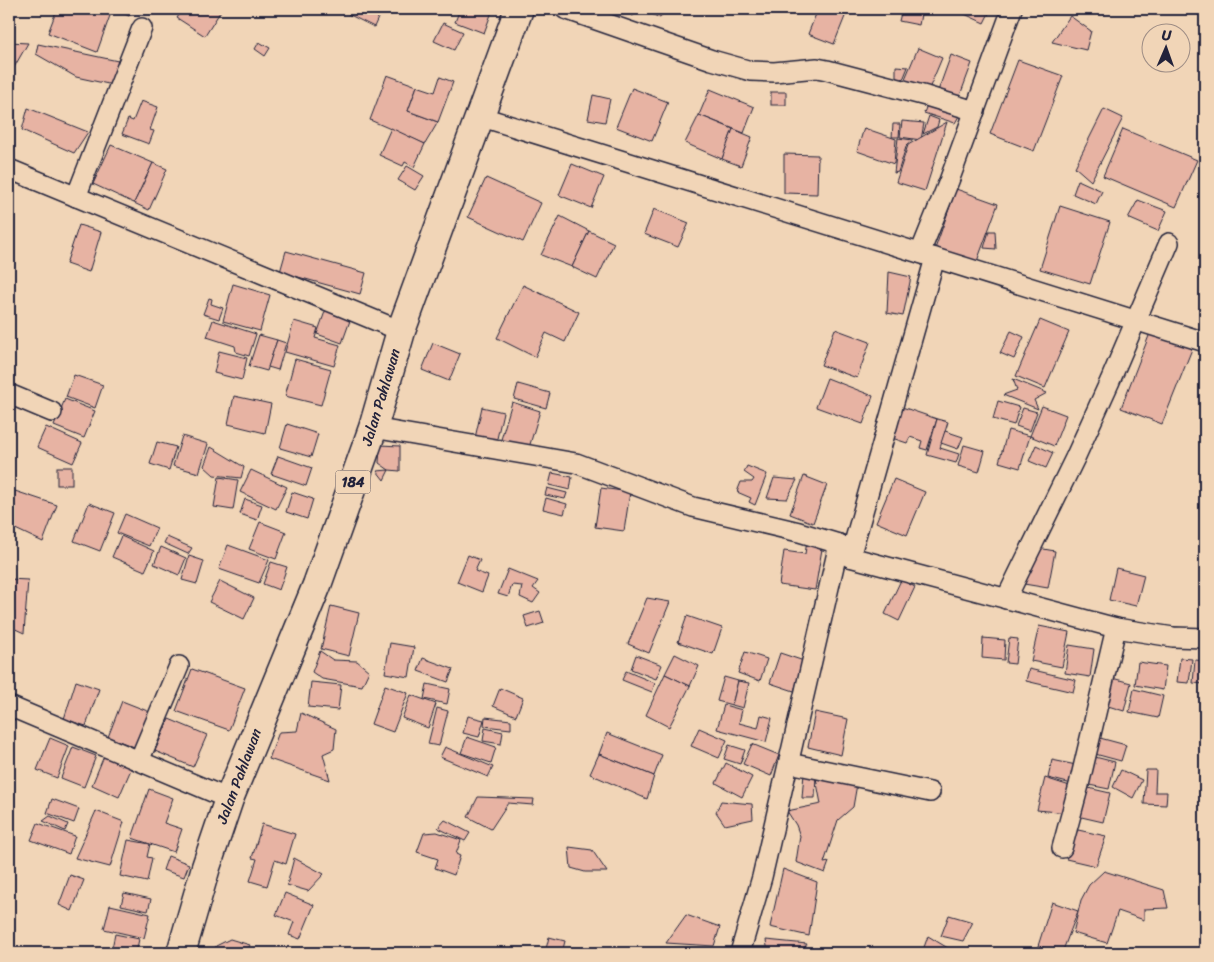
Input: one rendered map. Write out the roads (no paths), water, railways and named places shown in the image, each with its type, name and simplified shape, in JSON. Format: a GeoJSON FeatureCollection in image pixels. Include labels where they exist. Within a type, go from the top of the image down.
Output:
{"type":"FeatureCollection","features":[{"type":"Feature","properties":{"kind":"main road","name":"Jalan Pahlawan"},"geometry":{"type":"LineString","coordinates":[[181,953],[206,867],[229,799],[317,584],[372,428],[401,331],[518,9]]}},
{"type":"Feature","properties":{"kind":"street"},"geometry":{"type":"LineString","coordinates":[[565,9],[712,60],[750,71],[774,72],[817,68],[926,96],[975,111]]}},
{"type":"Feature","properties":{"kind":"street"},"geometry":{"type":"LineString","coordinates":[[740,953],[762,877],[789,763],[844,550],[928,256],[975,111],[1012,9]]}},
{"type":"Feature","properties":{"kind":"street"},"geometry":{"type":"LineString","coordinates":[[76,197],[142,28]]}},
{"type":"Feature","properties":{"kind":"street"},"geometry":{"type":"LineString","coordinates":[[479,116],[1205,342]]}},
{"type":"Feature","properties":{"kind":"street"},"geometry":{"type":"LineString","coordinates":[[9,169],[401,331]]}},
{"type":"Feature","properties":{"kind":"street"},"geometry":{"type":"LineString","coordinates":[[1006,598],[1079,450],[1168,243]]}},
{"type":"Feature","properties":{"kind":"street"},"geometry":{"type":"LineString","coordinates":[[9,394],[52,412]]}},
{"type":"Feature","properties":{"kind":"street"},"geometry":{"type":"LineString","coordinates":[[372,428],[576,463],[694,507],[799,532],[844,550],[1006,598],[1116,628],[1173,637],[1205,638]]}},
{"type":"Feature","properties":{"kind":"street"},"geometry":{"type":"LineString","coordinates":[[1062,848],[1116,628]]}},
{"type":"Feature","properties":{"kind":"street"},"geometry":{"type":"LineString","coordinates":[[139,761],[179,666]]}},
{"type":"Feature","properties":{"kind":"street"},"geometry":{"type":"LineString","coordinates":[[9,706],[229,799]]}},
{"type":"Feature","properties":{"kind":"street"},"geometry":{"type":"LineString","coordinates":[[789,763],[930,792]]}}]}
